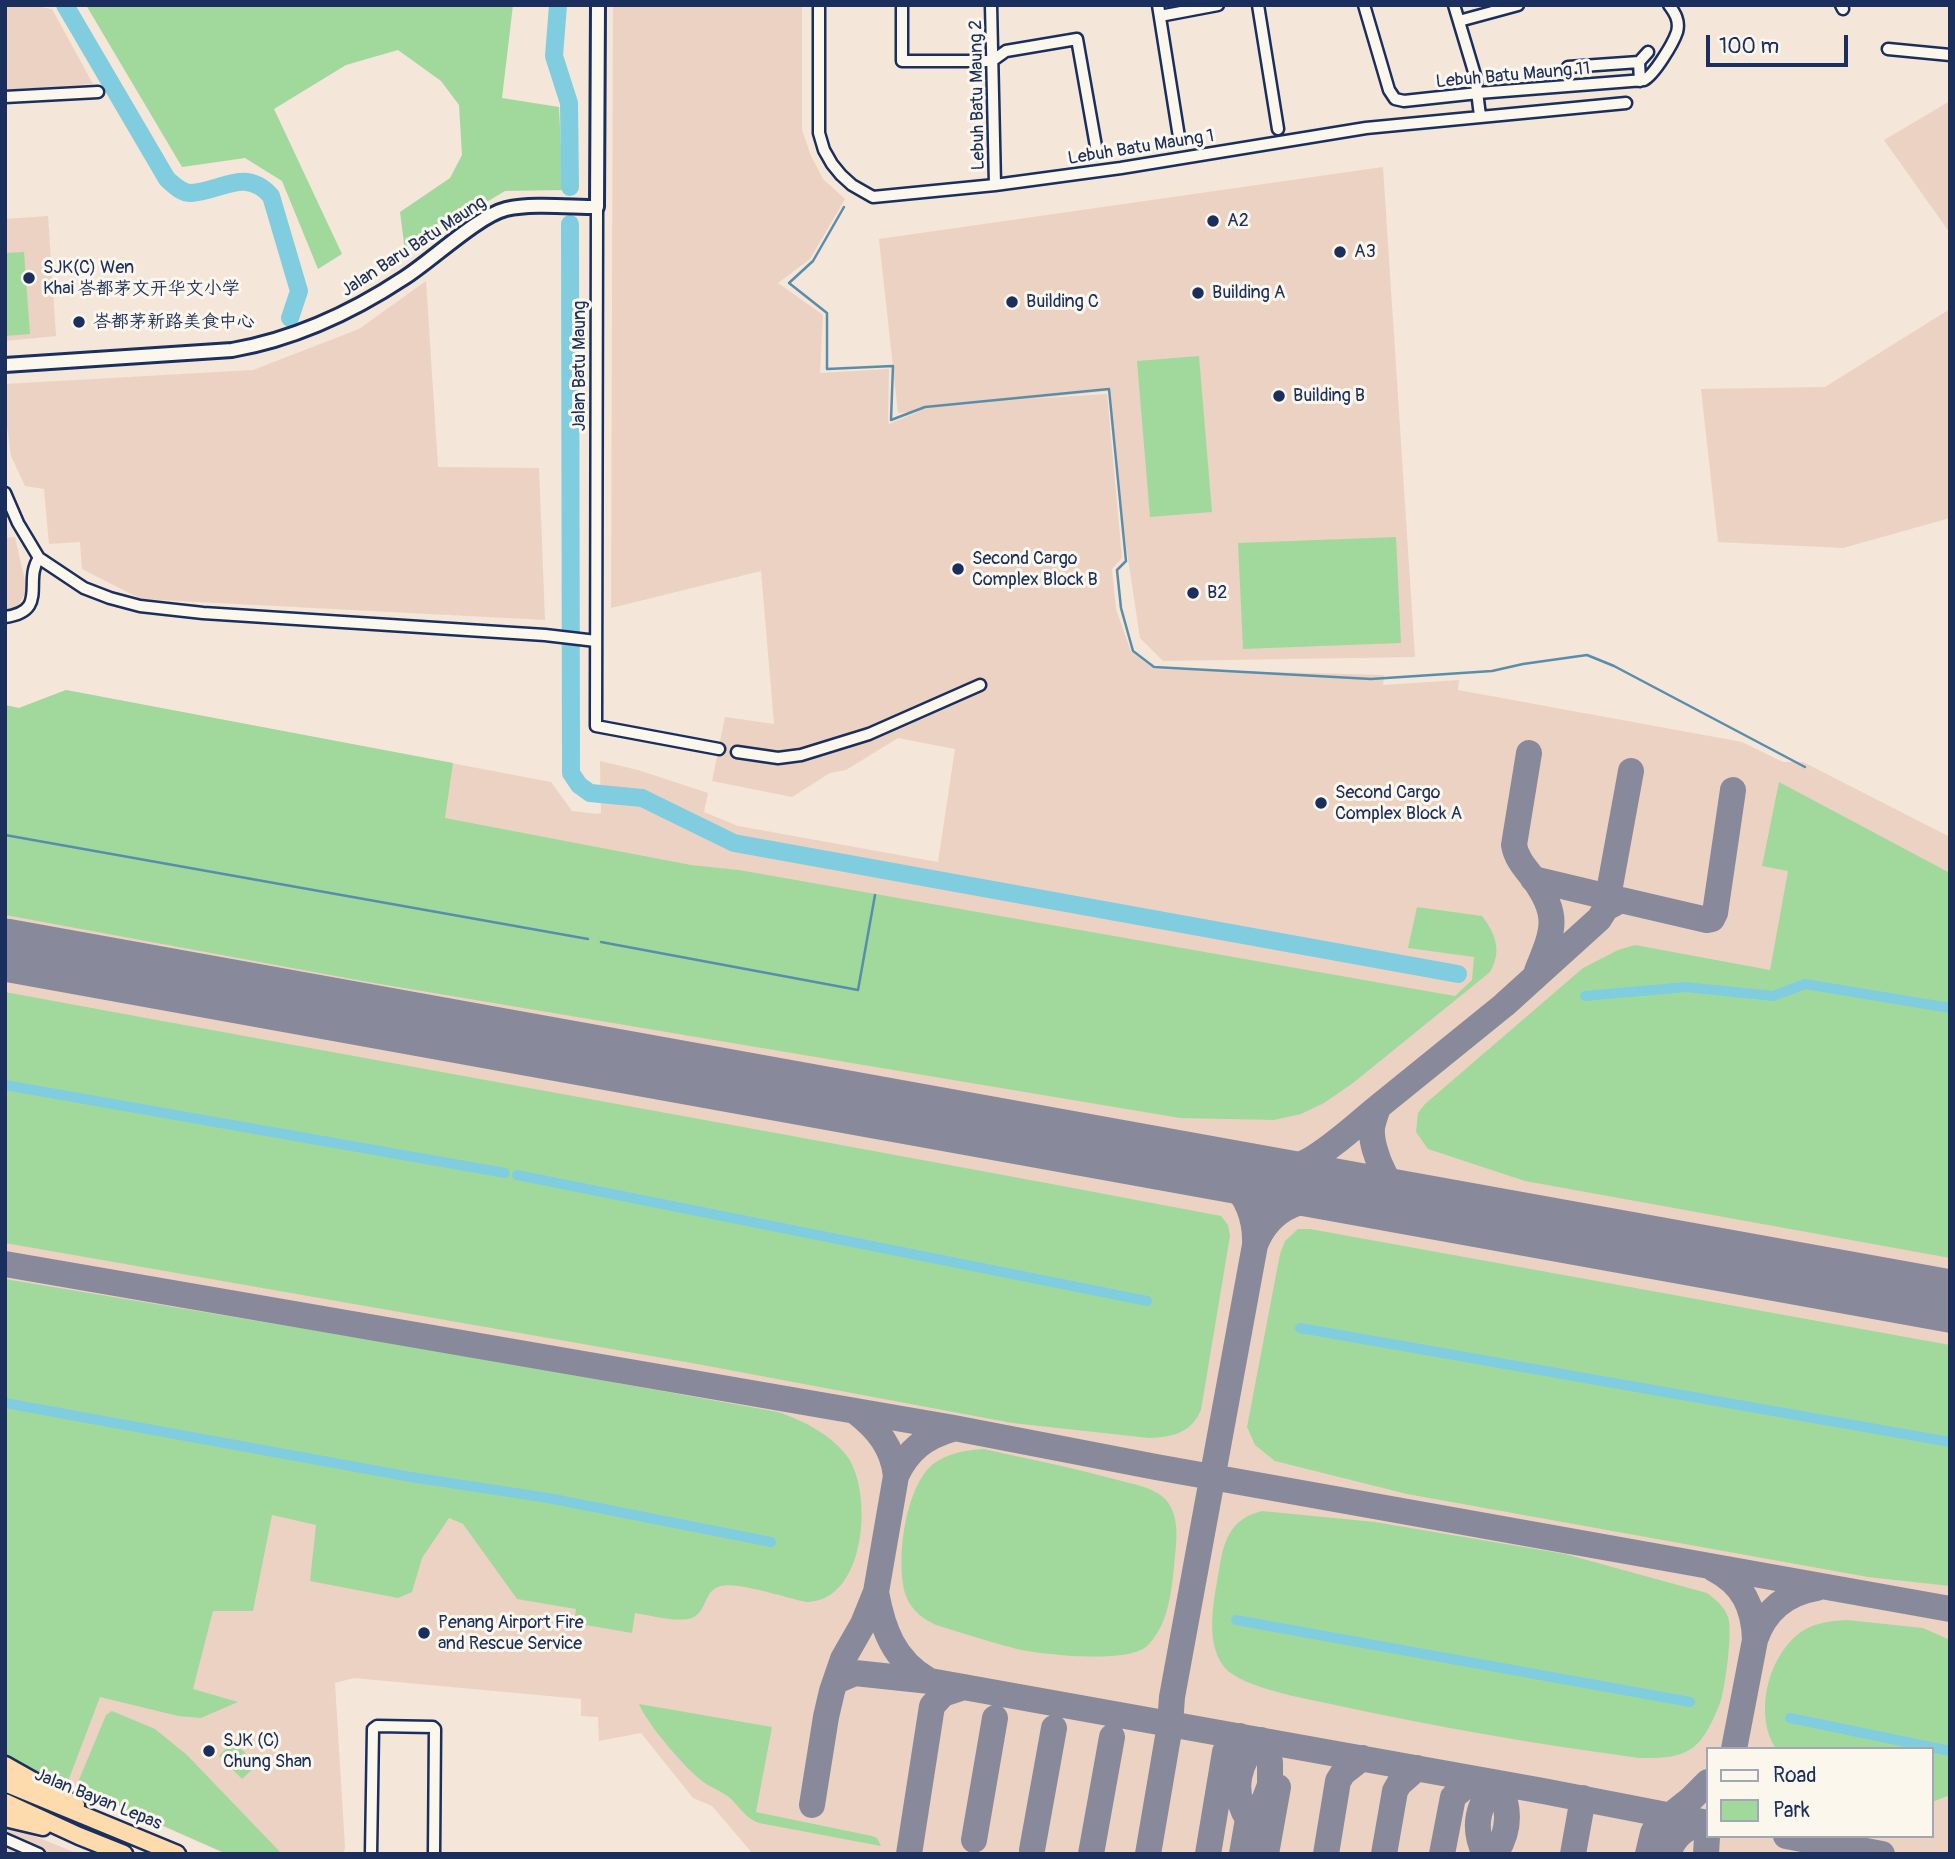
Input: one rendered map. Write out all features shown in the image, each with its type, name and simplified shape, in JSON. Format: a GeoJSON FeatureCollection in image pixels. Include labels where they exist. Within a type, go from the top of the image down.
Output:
{"type":"FeatureCollection","features":[{"type":"Feature","properties":{"kind":"highway"},"geometry":{"type":"LineString","coordinates":[[5,1765],[109,1824]]}},
{"type":"Feature","properties":{"kind":"highway","name":"Jalan Bayan Lepas"},"geometry":{"type":"LineString","coordinates":[[5,1783],[177,1854]]}},
{"type":"Feature","properties":{"kind":"highway"},"geometry":{"type":"LineString","coordinates":[[5,1802],[117,1853]]}},
{"type":"Feature","properties":{"kind":"highway"},"geometry":{"type":"LineString","coordinates":[[5,1818],[79,1836]]}},
{"type":"Feature","properties":{"kind":"street","name":"Jalan Batu Maung"},"geometry":{"type":"LineString","coordinates":[[598,5],[596,726],[719,748]]}},
{"type":"Feature","properties":{"kind":"street","name":"Lebuh Batu Maung 1"},"geometry":{"type":"LineString","coordinates":[[819,5],[820,133],[824,150],[832,164],[852,185],[873,197],[995,185],[1121,168],[1366,128],[1626,103]]}},
{"type":"Feature","properties":{"kind":"street"},"geometry":{"type":"LineString","coordinates":[[902,5],[902,61],[992,61],[1006,51],[1077,39],[1097,152]]}},
{"type":"Feature","properties":{"kind":"street","name":"Lebuh Batu Maung 2"},"geometry":{"type":"LineString","coordinates":[[991,5],[995,185]]}},
{"type":"Feature","properties":{"kind":"street"},"geometry":{"type":"LineString","coordinates":[[1179,137],[1159,11],[1218,5]]}},
{"type":"Feature","properties":{"kind":"street"},"geometry":{"type":"LineString","coordinates":[[1258,5],[1278,129]]}},
{"type":"Feature","properties":{"kind":"street","name":"Lebuh Batu Maung 11"},"geometry":{"type":"LineString","coordinates":[[1364,5],[1389,90],[1395,99],[1404,102],[1478,93],[1640,81]]}},
{"type":"Feature","properties":{"kind":"street"},"geometry":{"type":"LineString","coordinates":[[1454,5],[1478,93],[1480,116]]}},
{"type":"Feature","properties":{"kind":"street"},"geometry":{"type":"LineString","coordinates":[[1459,21],[1518,5]]}},
{"type":"Feature","properties":{"kind":"street"},"geometry":{"type":"LineString","coordinates":[[1639,62],[1640,81],[1653,74],[1677,31],[1676,14],[1669,5]]}},
{"type":"Feature","properties":{"kind":"street"},"geometry":{"type":"LineString","coordinates":[[1888,49],[1950,55]]}},
{"type":"Feature","properties":{"kind":"street"},"geometry":{"type":"LineString","coordinates":[[1567,66],[1639,62],[1648,52]]}},
{"type":"Feature","properties":{"kind":"street"},"geometry":{"type":"LineString","coordinates":[[5,97],[98,92]]}},
{"type":"Feature","properties":{"kind":"street","name":"Jalan Baru Batu Maung"},"geometry":{"type":"LineString","coordinates":[[5,365],[232,350],[264,344],[320,325],[363,303],[404,279],[484,219],[505,209],[597,207]]}},
{"type":"Feature","properties":{"kind":"street"},"geometry":{"type":"LineString","coordinates":[[5,493],[18,523],[39,558],[84,588],[139,606],[203,613],[545,635],[595,641]]}},
{"type":"Feature","properties":{"kind":"street"},"geometry":{"type":"LineString","coordinates":[[5,617],[17,615],[29,606],[34,594],[35,564],[39,558]]}},
{"type":"Feature","properties":{"kind":"street"},"geometry":{"type":"LineString","coordinates":[[737,752],[778,758],[801,755],[869,734],[979,685]]}},
{"type":"Feature","properties":{"kind":"street"},"geometry":{"type":"LineString","coordinates":[[372,1854],[373,1728],[377,1726],[435,1729],[434,1854]]}},
{"type":"Feature","properties":{"kind":"street"},"geometry":{"type":"LineString","coordinates":[[5,1839],[39,1854]]}},
{"type":"Feature","properties":{"kind":"shaded area"},"geometry":{"type":"Polygon","coordinates":[[[5,5],[30,5],[52,9],[93,84],[5,90],[5,5]]]}},
{"type":"Feature","properties":{"kind":"shaded area"},"geometry":{"type":"Polygon","coordinates":[[[613,5],[802,5],[802,130],[823,179],[845,199],[810,259],[778,283],[823,315],[820,373],[889,369],[889,424],[920,411],[898,413],[879,239],[1383,167],[1415,657],[1163,661],[1140,638],[1126,545],[1109,391],[1029,399],[1107,394],[1122,558],[1112,569],[1116,609],[1131,652],[1154,669],[1384,675],[1383,685],[1459,680],[1458,690],[1742,742],[1783,762],[1803,762],[1950,837],[1950,1854],[753,1854],[712,1806],[693,1798],[641,1733],[599,1741],[598,1717],[581,1716],[581,1699],[354,1678],[335,1683],[345,1848],[343,1854],[226,1854],[5,1757],[5,705],[19,708],[66,690],[551,782],[572,811],[598,814],[601,813],[600,761],[638,770],[708,793],[704,812],[738,826],[938,862],[955,749],[898,738],[846,770],[830,773],[792,797],[712,781],[725,717],[774,724],[761,571],[611,608],[613,5]]]}},
{"type":"Feature","properties":{"kind":"shaded area"},"geometry":{"type":"Polygon","coordinates":[[[1950,101],[1950,233],[1884,140],[1950,101]]]}},
{"type":"Feature","properties":{"kind":"shaded area","name":"SJK(C) Wen Khai 峇都茅文开华文小学"},"geometry":{"type":"Polygon","coordinates":[[[48,216],[56,336],[5,341],[5,219],[48,216]]]}},
{"type":"Feature","properties":{"kind":"shaded area"},"geometry":{"type":"Polygon","coordinates":[[[426,281],[438,467],[539,468],[545,620],[141,599],[82,569],[80,542],[49,544],[44,489],[25,486],[11,456],[5,411],[5,384],[253,370],[359,329],[426,281]]]}},
{"type":"Feature","properties":{"kind":"shaded area"},"geometry":{"type":"Polygon","coordinates":[[[1950,309],[1950,518],[1843,548],[1718,542],[1701,389],[1825,387],[1950,309]]]}},
{"type":"Feature","properties":{"kind":"shaded area"},"geometry":{"type":"Polygon","coordinates":[[[15,537],[27,590],[17,608],[5,608],[5,538],[15,537]]]}},
{"type":"Feature","properties":{"kind":"shaded area"},"geometry":{"type":"Polygon","coordinates":[[[5,1824],[34,1836],[79,1854],[5,1854],[5,1824]]]}},
{"type":"Feature","properties":{"kind":"green space"},"geometry":{"type":"Polygon","coordinates":[[[86,5],[513,5],[502,98],[559,107],[563,190],[505,191],[405,251],[400,212],[450,178],[462,155],[459,105],[441,81],[398,50],[346,65],[274,109],[342,254],[318,269],[282,181],[245,158],[182,167],[86,5]]]}},
{"type":"Feature","properties":{"kind":"green space"},"geometry":{"type":"Polygon","coordinates":[[[24,252],[30,334],[5,336],[5,253],[24,252]]]}},
{"type":"Feature","properties":{"kind":"green space"},"geometry":{"type":"Polygon","coordinates":[[[1199,356],[1212,512],[1150,517],[1137,361],[1199,356]]]}},
{"type":"Feature","properties":{"kind":"green space"},"geometry":{"type":"Polygon","coordinates":[[[1396,537],[1401,643],[1243,649],[1238,543],[1396,537]]]}},
{"type":"Feature","properties":{"kind":"green space"},"geometry":{"type":"Polygon","coordinates":[[[66,690],[453,763],[445,818],[691,865],[739,870],[1455,996],[1472,980],[1474,957],[1408,948],[1417,907],[1482,916],[1494,936],[1496,957],[1490,972],[1353,1083],[1324,1103],[1301,1114],[1274,1120],[1180,1118],[368,982],[5,915],[5,705],[19,708],[66,690]]]}},
{"type":"Feature","properties":{"kind":"green space"},"geometry":{"type":"Polygon","coordinates":[[[1779,782],[1950,873],[1950,1258],[1525,1181],[1428,1149],[1416,1132],[1418,1113],[1425,1104],[1583,968],[1618,950],[1635,945],[1770,970],[1788,871],[1762,866],[1779,782]]]}},
{"type":"Feature","properties":{"kind":"green space"},"geometry":{"type":"Polygon","coordinates":[[[5,992],[1221,1216],[1228,1225],[1230,1236],[1201,1410],[1186,1429],[1173,1435],[1149,1438],[1012,1423],[697,1364],[5,1243],[5,992]]]}},
{"type":"Feature","properties":{"kind":"green space"},"geometry":{"type":"Polygon","coordinates":[[[1298,1229],[1310,1229],[1950,1345],[1950,1586],[1868,1577],[1407,1494],[1275,1461],[1255,1445],[1247,1427],[1280,1254],[1285,1241],[1298,1229]]]}},
{"type":"Feature","properties":{"kind":"green space"},"geometry":{"type":"Polygon","coordinates":[[[5,1279],[468,1356],[778,1412],[818,1430],[849,1459],[861,1498],[859,1545],[852,1567],[841,1585],[826,1597],[806,1602],[751,1588],[721,1586],[711,1592],[698,1614],[688,1619],[635,1613],[632,1633],[574,1623],[576,1609],[517,1599],[463,1524],[449,1518],[422,1558],[412,1592],[398,1598],[310,1581],[316,1525],[272,1515],[253,1611],[213,1611],[193,1689],[238,1702],[201,1718],[178,1716],[100,1697],[67,1784],[5,1757],[5,1279]]]}},
{"type":"Feature","properties":{"kind":"green space"},"geometry":{"type":"Polygon","coordinates":[[[984,1449],[1142,1486],[1163,1497],[1169,1504],[1176,1530],[1171,1588],[1160,1629],[1147,1646],[1137,1652],[1104,1656],[1029,1651],[936,1625],[914,1610],[906,1596],[903,1582],[902,1545],[915,1490],[923,1475],[939,1460],[957,1453],[984,1449]]]}},
{"type":"Feature","properties":{"kind":"green space"},"geometry":{"type":"Polygon","coordinates":[[[1262,1511],[1375,1522],[1565,1554],[1707,1593],[1724,1610],[1729,1624],[1726,1673],[1715,1715],[1705,1734],[1691,1749],[1672,1756],[1639,1758],[1411,1721],[1293,1696],[1246,1681],[1225,1668],[1219,1658],[1214,1646],[1213,1608],[1221,1559],[1230,1532],[1242,1519],[1262,1511]]]}},
{"type":"Feature","properties":{"kind":"green space"},"geometry":{"type":"Polygon","coordinates":[[[1834,1621],[1923,1628],[1950,1640],[1950,1795],[1934,1801],[1934,1747],[1775,1747],[1769,1736],[1765,1705],[1771,1673],[1778,1659],[1797,1635],[1820,1623],[1834,1621]]]}},
{"type":"Feature","properties":{"kind":"green space"},"geometry":{"type":"Polygon","coordinates":[[[639,1704],[772,1727],[756,1812],[872,1836],[877,1838],[881,1846],[754,1821],[724,1793],[702,1781],[686,1766],[667,1745],[639,1704]]]}},
{"type":"Feature","properties":{"kind":"green space"},"geometry":{"type":"Polygon","coordinates":[[[112,1711],[155,1729],[187,1755],[282,1854],[227,1854],[76,1787],[106,1715],[112,1711]]]}},
{"type":"Feature","properties":{"kind":"green space"},"geometry":{"type":"Polygon","coordinates":[[[233,1741],[257,1765],[242,1779],[219,1756],[233,1741]]]}},
{"type":"Feature","properties":{"kind":"waterway"},"geometry":{"type":"LineString","coordinates":[[65,5],[167,179],[187,193],[242,182],[261,187],[271,196],[299,291],[290,318]]}},
{"type":"Feature","properties":{"kind":"waterway"},"geometry":{"type":"LineString","coordinates":[[558,5],[554,56],[569,103],[570,187]]}},
{"type":"Feature","properties":{"kind":"waterway"},"geometry":{"type":"LineString","coordinates":[[844,207],[813,261],[789,283],[827,313],[827,369],[893,366],[891,420],[925,407],[1109,389],[1126,561],[1117,570],[1121,608],[1133,651],[1154,667],[1371,679],[1492,671],[1587,655],[1614,666],[1805,767]]}},
{"type":"Feature","properties":{"kind":"waterway"},"geometry":{"type":"LineString","coordinates":[[570,224],[571,773],[579,785],[590,793],[642,798],[734,843],[1458,974]]}},
{"type":"Feature","properties":{"kind":"waterway"},"geometry":{"type":"LineString","coordinates":[[5,835],[588,939]]}},
{"type":"Feature","properties":{"kind":"waterway"},"geometry":{"type":"LineString","coordinates":[[601,942],[858,990],[875,895]]}},
{"type":"Feature","properties":{"kind":"waterway"},"geometry":{"type":"LineString","coordinates":[[1585,996],[1686,987],[1773,996],[1805,984],[1950,1008]]}},
{"type":"Feature","properties":{"kind":"waterway"},"geometry":{"type":"LineString","coordinates":[[5,1085],[505,1173]]}},
{"type":"Feature","properties":{"kind":"waterway"},"geometry":{"type":"LineString","coordinates":[[517,1175],[1147,1301]]}},
{"type":"Feature","properties":{"kind":"waterway"},"geometry":{"type":"LineString","coordinates":[[1300,1328],[1950,1442]]}},
{"type":"Feature","properties":{"kind":"waterway"},"geometry":{"type":"LineString","coordinates":[[5,1403],[411,1477],[548,1498],[771,1542]]}},
{"type":"Feature","properties":{"kind":"waterway"},"geometry":{"type":"LineString","coordinates":[[1236,1620],[1690,1702]]}},
{"type":"Feature","properties":{"kind":"waterway"},"geometry":{"type":"LineString","coordinates":[[1790,1718],[1931,1747]]}},
{"type":"Feature","properties":{"kind":"waterway"},"geometry":{"type":"LineString","coordinates":[[1934,1748],[1950,1751]]}},
{"type":"Feature","properties":{"kind":"taxiway"},"geometry":{"type":"LineString","coordinates":[[1529,753],[1514,845],[1521,863],[1542,891],[1551,914],[1550,934],[1537,971]]}},
{"type":"Feature","properties":{"kind":"taxiway"},"geometry":{"type":"LineString","coordinates":[[1378,1107],[1504,1005],[1599,919],[1606,908],[1631,771]]}},
{"type":"Feature","properties":{"kind":"taxiway"},"geometry":{"type":"LineString","coordinates":[[1606,908],[1621,900],[1712,919],[1733,790]]}},
{"type":"Feature","properties":{"kind":"taxiway"},"geometry":{"type":"LineString","coordinates":[[1533,879],[1621,900],[1618,899]]}},
{"type":"Feature","properties":{"kind":"taxiway"},"geometry":{"type":"LineString","coordinates":[[1245,1174],[1264,1175],[1300,1165],[1334,1144],[1378,1107],[1372,1138],[1384,1174],[1399,1194],[1416,1204]]}},
{"type":"Feature","properties":{"kind":"taxiway"},"geometry":{"type":"LineString","coordinates":[[1148,1854],[1170,1725],[1172,1697],[1255,1245],[1252,1217],[1240,1192],[1225,1180],[1189,1163]]}},
{"type":"Feature","properties":{"kind":"taxiway"},"geometry":{"type":"LineString","coordinates":[[1255,1245],[1262,1230],[1282,1210],[1308,1200],[1351,1193]]}},
{"type":"Feature","properties":{"kind":"taxiway"},"geometry":{"type":"LineString","coordinates":[[5,1264],[954,1428],[1156,1467],[1950,1609]]}},
{"type":"Feature","properties":{"kind":"taxiway"},"geometry":{"type":"LineString","coordinates":[[856,1412],[883,1440],[892,1457],[896,1476],[918,1446],[952,1429]]}},
{"type":"Feature","properties":{"kind":"taxiway"},"geometry":{"type":"LineString","coordinates":[[812,1805],[832,1691],[843,1659],[863,1624],[876,1592],[896,1476]]}},
{"type":"Feature","properties":{"kind":"taxiway"},"geometry":{"type":"LineString","coordinates":[[1714,1569],[1732,1582],[1745,1598],[1752,1617],[1755,1640],[1759,1629],[1778,1605],[1796,1594],[1817,1588]]}},
{"type":"Feature","properties":{"kind":"taxiway"},"geometry":{"type":"LineString","coordinates":[[876,1592],[882,1619],[892,1643],[907,1663],[928,1680]]}},
{"type":"Feature","properties":{"kind":"taxiway"},"geometry":{"type":"LineString","coordinates":[[1734,1747],[1755,1640]]}},
{"type":"Feature","properties":{"kind":"taxiway"},"geometry":{"type":"LineString","coordinates":[[836,1681],[855,1673],[930,1681],[1706,1823]]}},
{"type":"Feature","properties":{"kind":"taxiway"},"geometry":{"type":"LineString","coordinates":[[909,1854],[932,1706],[943,1694],[964,1687]]}},
{"type":"Feature","properties":{"kind":"taxiway"},"geometry":{"type":"LineString","coordinates":[[974,1840],[995,1718]]}},
{"type":"Feature","properties":{"kind":"taxiway"},"geometry":{"type":"LineString","coordinates":[[1032,1850],[1054,1728]]}},
{"type":"Feature","properties":{"kind":"taxiway"},"geometry":{"type":"LineString","coordinates":[[1208,1854],[1225,1752],[1230,1743],[1240,1736]]}},
{"type":"Feature","properties":{"kind":"taxiway"},"geometry":{"type":"LineString","coordinates":[[1091,1854],[1112,1737]]}},
{"type":"Feature","properties":{"kind":"taxiway"},"geometry":{"type":"LineString","coordinates":[[1242,1854],[1248,1819],[1264,1801],[1270,1785],[1270,1762],[1261,1740],[1246,1757],[1239,1777],[1239,1798],[1248,1819]]}},
{"type":"Feature","properties":{"kind":"taxiway"},"geometry":{"type":"LineString","coordinates":[[1326,1854],[1338,1781],[1343,1773],[1362,1758]]}},
{"type":"Feature","properties":{"kind":"taxiway"},"geometry":{"type":"LineString","coordinates":[[1384,1854],[1395,1791],[1417,1768]]}},
{"type":"Feature","properties":{"kind":"taxiway"},"geometry":{"type":"LineString","coordinates":[[1442,1854],[1453,1797],[1474,1779]]}},
{"type":"Feature","properties":{"kind":"taxiway"},"geometry":{"type":"LineString","coordinates":[[1485,1854],[1479,1835],[1479,1816],[1485,1799],[1498,1783],[1505,1801],[1507,1818],[1504,1836],[1495,1854]]}},
{"type":"Feature","properties":{"kind":"taxiway"},"geometry":{"type":"LineString","coordinates":[[1648,1854],[1657,1826],[1706,1784]]}},
{"type":"Feature","properties":{"kind":"taxiway"},"geometry":{"type":"LineString","coordinates":[[1266,1854],[1278,1787]]}},
{"type":"Feature","properties":{"kind":"taxiway"},"geometry":{"type":"LineString","coordinates":[[1573,1854],[1583,1798]]}},
{"type":"Feature","properties":{"kind":"taxiway"},"geometry":{"type":"LineString","coordinates":[[1701,1822],[1706,1834]]}},
{"type":"Feature","properties":{"kind":"taxiway"},"geometry":{"type":"LineString","coordinates":[[1668,1854],[1682,1832],[1706,1823]]}},
{"type":"Feature","properties":{"kind":"taxiway"},"geometry":{"type":"LineString","coordinates":[[1706,1854],[1707,1838]]}},
{"type":"Feature","properties":{"kind":"taxiway"},"geometry":{"type":"LineString","coordinates":[[1797,1838],[1882,1854]]}},
{"type":"Feature","properties":{"kind":"runway"},"geometry":{"type":"LineString","coordinates":[[5,950],[1950,1301]]}},
{"type":"Feature","properties":{"kind":"place","name":"A2"},"geometry":{"type":"Point","coordinates":[1213,221]}},
{"type":"Feature","properties":{"kind":"place","name":"A3"},"geometry":{"type":"Point","coordinates":[1340,252]}},
{"type":"Feature","properties":{"kind":"place","name":"SJK(C) Wen Khai 峇都茅文开华文小学"},"geometry":{"type":"Point","coordinates":[29,278]}},
{"type":"Feature","properties":{"kind":"place","name":"Building A"},"geometry":{"type":"Point","coordinates":[1198,293]}},
{"type":"Feature","properties":{"kind":"place","name":"Building C"},"geometry":{"type":"Point","coordinates":[1012,302]}},
{"type":"Feature","properties":{"kind":"place","name":"峇都茅新路美食中心"},"geometry":{"type":"Point","coordinates":[79,322]}},
{"type":"Feature","properties":{"kind":"place","name":"Building B"},"geometry":{"type":"Point","coordinates":[1279,396]}},
{"type":"Feature","properties":{"kind":"place","name":"Second Cargo Complex Block B"},"geometry":{"type":"Point","coordinates":[958,569]}},
{"type":"Feature","properties":{"kind":"place","name":"B2"},"geometry":{"type":"Point","coordinates":[1193,593]}},
{"type":"Feature","properties":{"kind":"place","name":"Second Cargo Complex Block A"},"geometry":{"type":"Point","coordinates":[1321,803]}},
{"type":"Feature","properties":{"kind":"place","name":"Penang Airport Fire and Rescue Service"},"geometry":{"type":"Point","coordinates":[424,1633]}},
{"type":"Feature","properties":{"kind":"place","name":"SJK (C) Chung Shan"},"geometry":{"type":"Point","coordinates":[209,1751]}}]}
